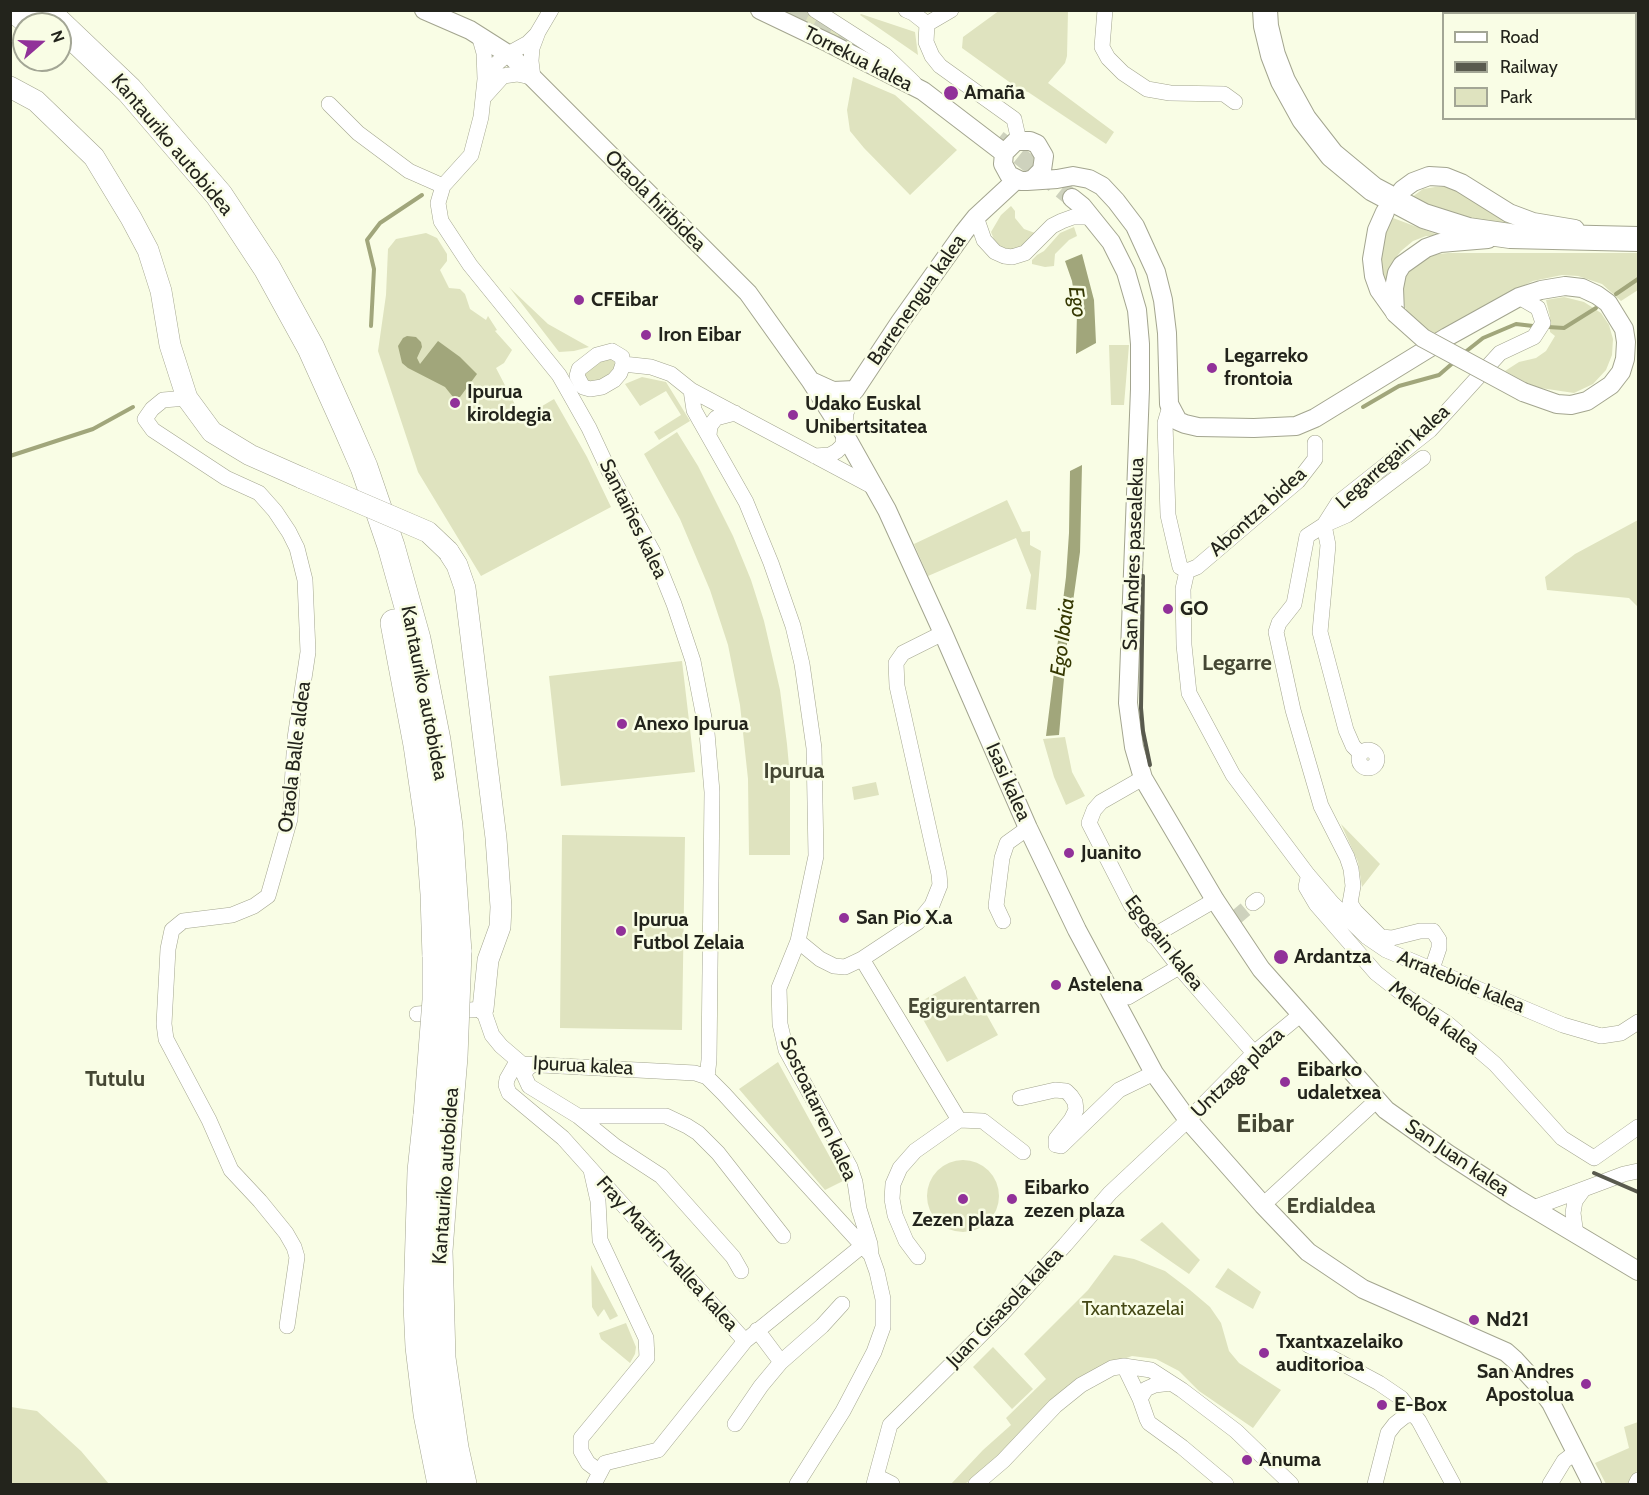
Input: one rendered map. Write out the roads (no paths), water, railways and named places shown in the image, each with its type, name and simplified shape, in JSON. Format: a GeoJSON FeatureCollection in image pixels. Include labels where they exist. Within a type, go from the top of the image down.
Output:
{"type":"FeatureCollection","features":[{"type":"Feature","properties":{"kind":"highway","name":"Kantauriko autobidea"},"geometry":{"type":"LineString","coordinates":[[45,10],[129,90],[219,195],[273,278],[311,348],[364,467],[391,546],[417,639],[437,740],[448,826],[447,954],[454,1057],[421,1171],[417,1305],[419,1347],[427,1414],[441,1485]]}},
{"type":"Feature","properties":{"kind":"highway"},"geometry":{"type":"LineString","coordinates":[[1265,10],[1266,26],[1273,55],[1293,101],[1317,138],[1350,172],[1373,189],[1424,216],[1468,230],[1510,236],[1634,239]]}},
{"type":"Feature","properties":{"kind":"highway","name":"Kantauriko autobidea"},"geometry":{"type":"LineString","coordinates":[[72,59],[117,102],[206,205],[254,278],[296,354],[340,452],[376,551],[399,646],[429,827],[434,894],[447,954]]}},
{"type":"Feature","properties":{"kind":"highway","name":"Kantauriko autobidea"},"geometry":{"type":"LineString","coordinates":[[438,1116],[442,1358],[455,1448],[463,1485]]}},
{"type":"Feature","properties":{"kind":"main road"},"geometry":{"type":"LineString","coordinates":[[10,87],[36,101],[94,157],[131,218],[148,250],[161,291],[170,345],[187,398],[212,432],[250,455],[428,532],[448,551],[457,565],[465,588],[496,838],[501,907],[500,927],[488,960],[483,1009]]}},
{"type":"Feature","properties":{"kind":"street","name":"Otaola hiribidea"},"geometry":{"type":"LineString","coordinates":[[424,10],[470,30],[508,54],[748,293],[810,380],[845,435]]}},
{"type":"Feature","properties":{"kind":"street"},"geometry":{"type":"LineString","coordinates":[[482,100],[503,76],[517,74],[532,77],[532,48],[551,10]]}},
{"type":"Feature","properties":{"kind":"street","name":"Torrekua kalea"},"geometry":{"type":"LineString","coordinates":[[760,10],[923,91],[1004,153]]}},
{"type":"Feature","properties":{"kind":"street"},"geometry":{"type":"LineString","coordinates":[[815,10],[885,55],[923,91]]}},
{"type":"Feature","properties":{"kind":"street"},"geometry":{"type":"LineString","coordinates":[[906,10],[927,24]]}},
{"type":"Feature","properties":{"kind":"street"},"geometry":{"type":"LineString","coordinates":[[927,24],[951,10]]}},
{"type":"Feature","properties":{"kind":"street"},"geometry":{"type":"LineString","coordinates":[[1105,10],[1102,47],[1108,58],[1123,73],[1148,89],[1170,93],[1224,94],[1235,102]]}},
{"type":"Feature","properties":{"kind":"street"},"geometry":{"type":"LineString","coordinates":[[927,24],[926,42],[932,56],[940,66],[1014,119],[1019,141]]}},
{"type":"Feature","properties":{"kind":"street"},"geometry":{"type":"LineString","coordinates":[[485,79],[496,64],[528,43],[538,32]]}},
{"type":"Feature","properties":{"kind":"street"},"geometry":{"type":"LineString","coordinates":[[329,104],[358,133],[409,171],[443,186],[471,155],[481,117],[485,79],[484,53],[479,35]]}},
{"type":"Feature","properties":{"kind":"street"},"geometry":{"type":"LineString","coordinates":[[1073,176],[1042,152],[1037,144],[1030,141],[1019,141],[1010,145],[1004,153],[1005,170],[1022,180],[1073,176],[1089,179],[1102,186],[1135,226],[1152,264],[1164,300],[1167,333],[1170,406],[1165,423],[1166,481],[1171,536],[1180,567],[1187,571]]}},
{"type":"Feature","properties":{"kind":"street"},"geometry":{"type":"LineString","coordinates":[[1022,180],[1034,179],[1042,170],[1044,163],[1042,152]]}},
{"type":"Feature","properties":{"kind":"street"},"geometry":{"type":"LineString","coordinates":[[1402,190],[1413,182],[1430,176],[1446,177],[1461,183],[1509,213],[1533,222],[1634,239]]}},
{"type":"Feature","properties":{"kind":"street","name":"Barrenengua kalea"},"geometry":{"type":"LineString","coordinates":[[855,390],[900,321],[976,217],[1022,180]]}},
{"type":"Feature","properties":{"kind":"street","name":"Santaiñes kalea"},"geometry":{"type":"LineString","coordinates":[[443,186],[438,203],[441,222],[470,265],[559,375],[653,552],[674,604],[699,686],[710,756],[711,898],[707,1077]]}},
{"type":"Feature","properties":{"kind":"street","name":"San Andres pasealekua"},"geometry":{"type":"LineString","coordinates":[[1072,198],[1081,217],[1111,242],[1119,256],[1137,310],[1140,388],[1128,703],[1134,747],[1143,778],[1215,900],[1232,921],[1262,969],[1300,1014]]}},
{"type":"Feature","properties":{"kind":"street"},"geometry":{"type":"LineString","coordinates":[[1170,406],[1178,421],[1188,425],[1254,428],[1296,426],[1315,418],[1447,337],[1519,297],[1565,286],[1582,288],[1608,303],[1624,329],[1625,359],[1621,372],[1611,385],[1587,402],[1571,405],[1557,404],[1523,392],[1424,338],[1395,313],[1379,290],[1374,276],[1372,259],[1377,230],[1385,212]]}},
{"type":"Feature","properties":{"kind":"street"},"geometry":{"type":"LineString","coordinates":[[976,217],[984,240],[995,252],[1012,257],[1025,253],[1052,226],[1081,217]]}},
{"type":"Feature","properties":{"kind":"street"},"geometry":{"type":"LineString","coordinates":[[1395,313],[1393,293],[1397,273],[1401,265],[1415,254],[1440,243],[1510,236]]}},
{"type":"Feature","properties":{"kind":"street","name":"Legarregain kalea"},"geometry":{"type":"LineString","coordinates":[[1432,969],[1439,948],[1439,940],[1433,931],[1419,931],[1392,938],[1381,937],[1354,911],[1350,903],[1353,886],[1351,869],[1347,856],[1321,806],[1293,710],[1276,632],[1294,603],[1307,536],[1324,525],[1338,503],[1430,430],[1500,353],[1534,337],[1543,323],[1538,308],[1519,297]]}},
{"type":"Feature","properties":{"kind":"street"},"geometry":{"type":"LineString","coordinates":[[559,375],[584,384],[602,387],[614,380],[620,373],[623,364],[622,357],[612,351],[604,352],[579,369],[584,384],[589,428]]}},
{"type":"Feature","properties":{"kind":"street"},"geometry":{"type":"LineString","coordinates":[[623,364],[651,367],[671,374],[691,390],[877,489]]}},
{"type":"Feature","properties":{"kind":"street"},"geometry":{"type":"LineString","coordinates":[[810,380],[833,391],[855,390],[846,412],[843,445],[830,454],[815,456]]}},
{"type":"Feature","properties":{"kind":"street","name":"Sostoatarren kalea"},"geometry":{"type":"LineString","coordinates":[[691,390],[694,410],[746,502],[771,563],[793,626],[808,693],[814,748],[816,856],[798,941],[779,988],[780,1024],[783,1043],[850,1167],[859,1209],[870,1244],[866,1250]]}},
{"type":"Feature","properties":{"kind":"street","name":"Otaola Balle aldea"},"geometry":{"type":"LineString","coordinates":[[187,398],[163,400],[145,419],[153,430],[217,472],[259,493],[289,532],[297,548],[305,580],[308,652],[295,738],[290,819],[280,859],[268,896],[254,906],[232,915],[183,921],[172,930],[168,949],[164,1024],[166,1038],[209,1120],[231,1170],[280,1225],[294,1246],[297,1257],[287,1326]]}},
{"type":"Feature","properties":{"kind":"street"},"geometry":{"type":"LineString","coordinates":[[709,435],[710,426],[716,418],[735,413]]}},
{"type":"Feature","properties":{"kind":"street"},"geometry":{"type":"LineString","coordinates":[[1167,446],[1176,434],[1188,425]]}},
{"type":"Feature","properties":{"kind":"street","name":"Isasi kalea"},"geometry":{"type":"LineString","coordinates":[[845,435],[877,489],[1028,828],[1077,930],[1154,1073],[1188,1120]]}},
{"type":"Feature","properties":{"kind":"street","name":"Abontza bidea"},"geometry":{"type":"LineString","coordinates":[[1187,571],[1197,567],[1298,481],[1315,459],[1315,443]]}},
{"type":"Feature","properties":{"kind":"street"},"geometry":{"type":"LineString","coordinates":[[1324,525],[1347,514],[1423,458]]}},
{"type":"Feature","properties":{"kind":"street","name":"Legarregain kalea"},"geometry":{"type":"LineString","coordinates":[[1324,525],[1328,545],[1320,632],[1346,730],[1353,746],[1360,753]]}},
{"type":"Feature","properties":{"kind":"street","name":"Arratebide kalea"},"geometry":{"type":"LineString","coordinates":[[1187,571],[1183,589],[1184,645],[1189,693],[1223,758],[1308,875],[1332,903],[1367,937],[1386,950],[1563,1025],[1601,1036],[1621,1033],[1638,1022]]}},
{"type":"Feature","properties":{"kind":"street"},"geometry":{"type":"LineString","coordinates":[[798,941],[820,960],[834,966],[845,967],[862,959],[926,915],[933,905],[940,885],[923,797],[897,686],[896,663],[903,652],[943,633]]}},
{"type":"Feature","properties":{"kind":"street","name":"Egogain kalea"},"geometry":{"type":"LineString","coordinates":[[1143,778],[1101,802],[1094,810],[1089,823],[1131,905],[1153,936],[1254,1053]]}},
{"type":"Feature","properties":{"kind":"street"},"geometry":{"type":"LineString","coordinates":[[1003,921],[996,906],[1002,858],[1007,843],[1028,828]]}},
{"type":"Feature","properties":{"kind":"street","name":"Mekola kalea"},"geometry":{"type":"LineString","coordinates":[[1308,875],[1306,887],[1316,904],[1376,973],[1408,998],[1448,1024],[1495,1064],[1562,1138],[1594,1158],[1638,1127]]}},
{"type":"Feature","properties":{"kind":"street"},"geometry":{"type":"LineString","coordinates":[[1153,936],[1215,900]]}},
{"type":"Feature","properties":{"kind":"street"},"geometry":{"type":"LineString","coordinates":[[862,959],[959,1120]]}},
{"type":"Feature","properties":{"kind":"street"},"geometry":{"type":"LineString","coordinates":[[1128,997],[1179,967]]}},
{"type":"Feature","properties":{"kind":"street"},"geometry":{"type":"LineString","coordinates":[[417,1014],[483,1009]]}},
{"type":"Feature","properties":{"kind":"street","name":"Ipurua kalea"},"geometry":{"type":"LineString","coordinates":[[483,1009],[487,1025],[495,1039],[528,1064],[695,1073],[707,1077]]}},
{"type":"Feature","properties":{"kind":"street","name":"Untzaga plaza"},"geometry":{"type":"LineString","coordinates":[[1300,1014],[1254,1053],[1188,1120],[1263,1206],[1308,1252],[1363,1289],[1506,1352],[1515,1360],[1551,1403],[1592,1485]]}},
{"type":"Feature","properties":{"kind":"street","name":"San Juan kalea"},"geometry":{"type":"LineString","coordinates":[[1300,1014],[1386,1110],[1448,1154],[1638,1271]]}},
{"type":"Feature","properties":{"kind":"street"},"geometry":{"type":"LineString","coordinates":[[495,1039],[507,1079]]}},
{"type":"Feature","properties":{"kind":"street"},"geometry":{"type":"LineString","coordinates":[[529,1086],[519,1088],[514,1098],[509,1093],[506,1085],[507,1079],[515,1065],[528,1064],[524,1076],[529,1086],[578,1116],[615,1146],[661,1176],[733,1257],[741,1270]]}},
{"type":"Feature","properties":{"kind":"street"},"geometry":{"type":"LineString","coordinates":[[1020,1098],[1055,1090],[1066,1091],[1071,1096],[1076,1102],[1076,1110],[1056,1138],[1056,1145],[1061,1146],[1119,1090],[1154,1073]]}},
{"type":"Feature","properties":{"kind":"street","name":"Sostoatarren kalea"},"geometry":{"type":"LineString","coordinates":[[707,1077],[866,1250],[877,1272],[883,1299],[883,1327],[874,1352],[843,1411],[797,1485]]}},
{"type":"Feature","properties":{"kind":"street","name":"Fray Martin Mallea kalea"},"geometry":{"type":"LineString","coordinates":[[514,1098],[563,1138],[745,1341]]}},
{"type":"Feature","properties":{"kind":"street"},"geometry":{"type":"LineString","coordinates":[[1263,1206],[1377,1100]]}},
{"type":"Feature","properties":{"kind":"street"},"geometry":{"type":"LineString","coordinates":[[578,1116],[666,1116],[687,1126],[698,1133],[718,1153],[783,1236]]}},
{"type":"Feature","properties":{"kind":"street"},"geometry":{"type":"LineString","coordinates":[[918,1257],[906,1241],[892,1199],[893,1184],[900,1168],[915,1150],[959,1120],[982,1121],[1023,1152]]}},
{"type":"Feature","properties":{"kind":"street","name":"Juan Gisasola kalea"},"geometry":{"type":"LineString","coordinates":[[875,1480],[890,1425],[1001,1315],[1110,1192],[1188,1120]]}},
{"type":"Feature","properties":{"kind":"street","name":"Fray Martin Mallea kalea"},"geometry":{"type":"LineString","coordinates":[[590,1167],[598,1201],[600,1240],[646,1338],[647,1358],[581,1438],[581,1451],[597,1478]]}},
{"type":"Feature","properties":{"kind":"street"},"geometry":{"type":"LineString","coordinates":[[1533,1208],[1624,1174],[1638,1171]]}},
{"type":"Feature","properties":{"kind":"street"},"geometry":{"type":"LineString","coordinates":[[1576,1234],[1573,1213],[1575,1201],[1583,1190]]}},
{"type":"Feature","properties":{"kind":"street"},"geometry":{"type":"LineString","coordinates":[[839,1219],[851,1216],[859,1209]]}},
{"type":"Feature","properties":{"kind":"street"},"geometry":{"type":"LineString","coordinates":[[597,1478],[605,1463],[658,1450],[745,1341],[866,1250]]}},
{"type":"Feature","properties":{"kind":"street"},"geometry":{"type":"LineString","coordinates":[[735,1424],[781,1362],[822,1326],[842,1304]]}},
{"type":"Feature","properties":{"kind":"street"},"geometry":{"type":"LineString","coordinates":[[757,1330],[781,1362]]}},
{"type":"Feature","properties":{"kind":"street"},"geometry":{"type":"LineString","coordinates":[[1308,1345],[1379,1383],[1401,1398],[1423,1428],[1453,1485]]}},
{"type":"Feature","properties":{"kind":"street"},"geometry":{"type":"LineString","coordinates":[[1124,1366],[1149,1423],[1182,1447],[1226,1485]]}},
{"type":"Feature","properties":{"kind":"street"},"geometry":{"type":"LineString","coordinates":[[976,1485],[1003,1461],[1055,1406],[1092,1378],[1112,1368],[1124,1366],[1151,1370],[1171,1383],[1236,1431],[1291,1485]]}},
{"type":"Feature","properties":{"kind":"street"},"geometry":{"type":"LineString","coordinates":[[1141,1402],[1146,1389],[1171,1383]]}},
{"type":"Feature","properties":{"kind":"street"},"geometry":{"type":"LineString","coordinates":[[1376,1485],[1388,1433],[1405,1416],[1413,1414]]}},
{"type":"Feature","properties":{"kind":"street"},"geometry":{"type":"LineString","coordinates":[[1550,1485],[1564,1461],[1576,1452]]}},
{"type":"Feature","properties":{"kind":"street"},"geometry":{"type":"LineString","coordinates":[[875,1480],[892,1485]]}},
{"type":"Feature","properties":{"kind":"street"},"geometry":{"type":"LineString","coordinates":[[1636,1485],[1638,1480]]}},
{"type":"Feature","properties":{"kind":"water","name":"Ego"},"geometry":{"type":"Polygon","coordinates":[[[1082,254],[1094,300],[1096,343],[1076,354],[1077,313],[1072,281],[1065,261],[1082,254]]]}},
{"type":"Feature","properties":{"kind":"water"},"geometry":{"type":"Polygon","coordinates":[[[407,336],[416,337],[421,342],[422,347],[417,358],[420,364],[438,341],[460,357],[477,374],[460,397],[453,397],[445,387],[402,363],[398,346],[407,336]]]}},
{"type":"Feature","properties":{"kind":"water","name":"Ego Ibaia"},"geometry":{"type":"Polygon","coordinates":[[[1082,465],[1080,552],[1067,644],[1059,735],[1046,736],[1066,577],[1070,471],[1082,465]]]}},
{"type":"Feature","properties":{"kind":"waterway"},"geometry":{"type":"LineString","coordinates":[[371,326],[374,269],[367,240],[380,223],[422,195]]}},
{"type":"Feature","properties":{"kind":"waterway"},"geometry":{"type":"LineString","coordinates":[[1616,294],[1638,279]]}},
{"type":"Feature","properties":{"kind":"waterway"},"geometry":{"type":"LineString","coordinates":[[1548,327],[1564,328],[1596,308]]}},
{"type":"Feature","properties":{"kind":"waterway"},"geometry":{"type":"LineString","coordinates":[[1464,353],[1483,338],[1516,324],[1533,326]]}},
{"type":"Feature","properties":{"kind":"waterway"},"geometry":{"type":"LineString","coordinates":[[1363,407],[1399,386],[1439,375],[1454,362]]}},
{"type":"Feature","properties":{"kind":"waterway"},"geometry":{"type":"LineString","coordinates":[[10,456],[93,429],[133,407]]}},
{"type":"Feature","properties":{"kind":"tunnel"},"geometry":{"type":"LineString","coordinates":[[791,10],[859,44]]}},
{"type":"Feature","properties":{"kind":"tunnel"},"geometry":{"type":"LineString","coordinates":[[998,139],[1072,198]]}},
{"type":"Feature","properties":{"kind":"tunnel"},"geometry":{"type":"LineString","coordinates":[[1234,919],[1253,903]]}},
{"type":"Feature","properties":{"kind":"railway"},"geometry":{"type":"LineString","coordinates":[[1143,576],[1141,708],[1150,765]]}},
{"type":"Feature","properties":{"kind":"railway"},"geometry":{"type":"LineString","coordinates":[[1594,1173],[1638,1192]]}},
{"type":"Feature","properties":{"kind":"place","name":"Amaña"},"geometry":{"type":"Point","coordinates":[951,93]}},
{"type":"Feature","properties":{"kind":"place","name":"CFEibar"},"geometry":{"type":"Point","coordinates":[579,300]}},
{"type":"Feature","properties":{"kind":"place","name":"Iron Eibar"},"geometry":{"type":"Point","coordinates":[646,335]}},
{"type":"Feature","properties":{"kind":"place","name":"Legarreko frontoia"},"geometry":{"type":"Point","coordinates":[1212,368]}},
{"type":"Feature","properties":{"kind":"place","name":"Ipurua kiroldegia"},"geometry":{"type":"Point","coordinates":[455,403]}},
{"type":"Feature","properties":{"kind":"place","name":"Udako Euskal Unibertsitatea"},"geometry":{"type":"Point","coordinates":[793,415]}},
{"type":"Feature","properties":{"kind":"place","name":"GO"},"geometry":{"type":"Point","coordinates":[1168,609]}},
{"type":"Feature","properties":{"kind":"place","name":"Anexo Ipurua"},"geometry":{"type":"Point","coordinates":[622,724]}},
{"type":"Feature","properties":{"kind":"place","name":"Juanito"},"geometry":{"type":"Point","coordinates":[1069,853]}},
{"type":"Feature","properties":{"kind":"place","name":"San Pio X.a"},"geometry":{"type":"Point","coordinates":[844,918]}},
{"type":"Feature","properties":{"kind":"place","name":"Ipurua Futbol Zelaia"},"geometry":{"type":"Point","coordinates":[621,931]}},
{"type":"Feature","properties":{"kind":"place","name":"Ardantza"},"geometry":{"type":"Point","coordinates":[1281,957]}},
{"type":"Feature","properties":{"kind":"place","name":"Astelena"},"geometry":{"type":"Point","coordinates":[1056,985]}},
{"type":"Feature","properties":{"kind":"place","name":"Eibarko udaletxea"},"geometry":{"type":"Point","coordinates":[1285,1082]}},
{"type":"Feature","properties":{"kind":"place","name":"Zezen plaza"},"geometry":{"type":"Point","coordinates":[963,1199]}},
{"type":"Feature","properties":{"kind":"place","name":"Eibarko zezen plaza"},"geometry":{"type":"Point","coordinates":[1012,1199]}},
{"type":"Feature","properties":{"kind":"place","name":"Nd21"},"geometry":{"type":"Point","coordinates":[1474,1320]}},
{"type":"Feature","properties":{"kind":"place","name":"Txantxazelaiko auditorioa"},"geometry":{"type":"Point","coordinates":[1264,1353]}},
{"type":"Feature","properties":{"kind":"place","name":"San Andres Apostolua"},"geometry":{"type":"Point","coordinates":[1586,1384]}},
{"type":"Feature","properties":{"kind":"place","name":"E-Box"},"geometry":{"type":"Point","coordinates":[1382,1405]}},
{"type":"Feature","properties":{"kind":"place","name":"Anuma"},"geometry":{"type":"Point","coordinates":[1247,1460]}},
{"type":"Feature","properties":{"kind":"district","name":"Legarre"},"geometry":{"type":"Point","coordinates":[1237,664]}},
{"type":"Feature","properties":{"kind":"district","name":"Ipurua"},"geometry":{"type":"Point","coordinates":[794,772]}},
{"type":"Feature","properties":{"kind":"district","name":"Egigurentarren"},"geometry":{"type":"Point","coordinates":[974,1007]}},
{"type":"Feature","properties":{"kind":"district","name":"Tutulu"},"geometry":{"type":"Point","coordinates":[115,1080]}},
{"type":"Feature","properties":{"kind":"district","name":"Eibar"},"geometry":{"type":"Point","coordinates":[1265,1124]}},
{"type":"Feature","properties":{"kind":"district","name":"Erdialdea"},"geometry":{"type":"Point","coordinates":[1331,1207]}},
{"type":"Feature","properties":{"kind":"park label","name":"Txantxazelai"},"geometry":{"type":"Point","coordinates":[1133,1309]}}]}
